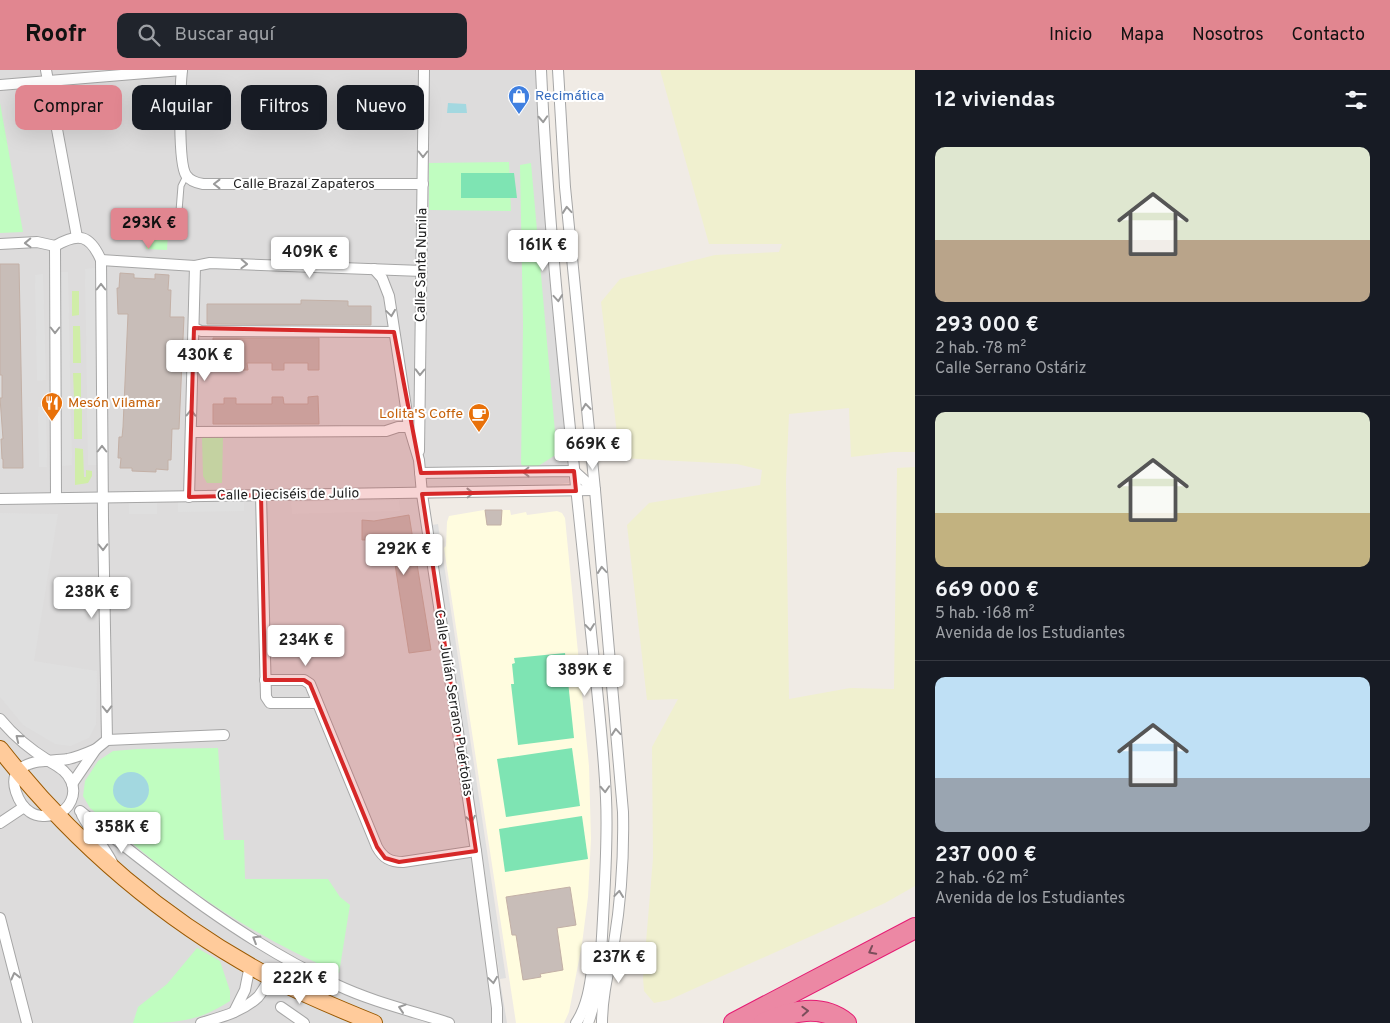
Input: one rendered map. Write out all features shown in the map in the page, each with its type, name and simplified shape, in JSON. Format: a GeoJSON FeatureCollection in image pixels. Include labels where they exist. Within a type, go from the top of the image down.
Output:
{"type":"FeatureCollection","features":[{"type":"Feature","properties":{"kind":"highway"},"geometry":{"type":"LineString","coordinates":[[734,1023],[915,928]]}},
{"type":"Feature","properties":{"kind":"highway"},"geometry":{"type":"LineString","coordinates":[[764,1023],[788,1013],[813,1010],[834,1015],[846,1023]]}},
{"type":"Feature","properties":{"kind":"main road"},"geometry":{"type":"LineString","coordinates":[[0,749],[75,835],[118,873],[181,922],[270,977],[374,1023]]}},
{"type":"Feature","properties":{"kind":"street"},"geometry":{"type":"LineString","coordinates":[[0,85],[47,75],[182,70],[180,94],[182,160],[186,176]]}},
{"type":"Feature","properties":{"kind":"street","name":"Calle Santa Nunila"},"geometry":{"type":"LineString","coordinates":[[419,460],[424,70]]}},
{"type":"Feature","properties":{"kind":"street"},"geometry":{"type":"LineString","coordinates":[[541,70],[544,132],[574,471],[604,761],[606,801],[604,903],[598,974],[592,1013],[588,1023]]}},
{"type":"Feature","properties":{"kind":"street"},"geometry":{"type":"LineString","coordinates":[[558,70],[565,187],[620,779],[623,835],[615,934],[602,1023]]}},
{"type":"Feature","properties":{"kind":"street"},"geometry":{"type":"LineString","coordinates":[[47,75],[77,237]]}},
{"type":"Feature","properties":{"kind":"street","name":"Calle Brazal Zapateros"},"geometry":{"type":"LineString","coordinates":[[186,176],[193,182],[203,184],[423,184]]}},
{"type":"Feature","properties":{"kind":"street"},"geometry":{"type":"LineString","coordinates":[[0,244],[37,242],[55,246],[77,237],[89,241],[101,260],[102,498],[108,740]]}},
{"type":"Feature","properties":{"kind":"street"},"geometry":{"type":"LineString","coordinates":[[55,246],[56,498]]}},
{"type":"Feature","properties":{"kind":"street"},"geometry":{"type":"LineString","coordinates":[[101,260],[195,266],[210,263],[422,271]]}},
{"type":"Feature","properties":{"kind":"street"},"geometry":{"type":"LineString","coordinates":[[189,497],[195,266]]}},
{"type":"Feature","properties":{"kind":"street","name":"Calle Julián Serrano Puértolas"},"geometry":{"type":"LineString","coordinates":[[374,269],[386,285],[389,296],[409,427],[419,460],[422,494],[476,851],[497,1008],[497,1023]]}},
{"type":"Feature","properties":{"kind":"street"},"geometry":{"type":"LineString","coordinates":[[194,328],[201,331],[394,332]]}},
{"type":"Feature","properties":{"kind":"street"},"geometry":{"type":"LineString","coordinates":[[191,432],[386,431],[398,427],[409,427]]}},
{"type":"Feature","properties":{"kind":"street"},"geometry":{"type":"LineString","coordinates":[[420,473],[574,471],[594,490]]}},
{"type":"Feature","properties":{"kind":"street","name":"Calle Dieciséis de Julio"},"geometry":{"type":"LineString","coordinates":[[0,499],[594,490]]}},
{"type":"Feature","properties":{"kind":"street"},"geometry":{"type":"LineString","coordinates":[[261,496],[266,697],[270,704],[317,703]]}},
{"type":"Feature","properties":{"kind":"street"},"geometry":{"type":"LineString","coordinates":[[265,680],[304,680],[310,684],[381,854],[390,860],[403,862],[476,851]]}},
{"type":"Feature","properties":{"kind":"street"},"geometry":{"type":"LineString","coordinates":[[0,718],[12,732],[49,761],[64,770],[72,784],[73,796],[88,827],[104,847],[118,873]]}},
{"type":"Feature","properties":{"kind":"street"},"geometry":{"type":"LineString","coordinates":[[73,796],[67,808],[56,814],[36,815],[24,807],[16,788],[15,778],[18,771],[30,763],[68,759],[96,749],[108,740],[224,735]]}},
{"type":"Feature","properties":{"kind":"street"},"geometry":{"type":"LineString","coordinates":[[72,784],[96,749]]}},
{"type":"Feature","properties":{"kind":"street"},"geometry":{"type":"LineString","coordinates":[[0,823],[24,807]]}},
{"type":"Feature","properties":{"kind":"street"},"geometry":{"type":"LineString","coordinates":[[80,810],[163,878],[242,931],[296,964],[358,994],[449,1023]]}},
{"type":"Feature","properties":{"kind":"street"},"geometry":{"type":"LineString","coordinates":[[576,1023],[582,1013],[585,1002],[604,903]]}},
{"type":"Feature","properties":{"kind":"street"},"geometry":{"type":"LineString","coordinates":[[0,918],[27,1023]]}},
{"type":"Feature","properties":{"kind":"street"},"geometry":{"type":"LineString","coordinates":[[234,1013],[245,990],[250,965]]}},
{"type":"Feature","properties":{"kind":"street"},"geometry":{"type":"LineString","coordinates":[[201,1023],[234,1013],[259,996],[270,977]]}},
{"type":"Feature","properties":{"kind":"street"},"geometry":{"type":"LineString","coordinates":[[282,1007],[304,1023]]}},
{"type":"Feature","properties":{"kind":"lane"},"geometry":{"type":"LineString","coordinates":[[137,219],[174,215],[180,211],[181,186],[186,176]]}},
{"type":"Feature","properties":{"kind":"highlighted area"},"geometry":{"type":"Polygon","coordinates":[[[194,328],[394,332],[421,473],[574,471],[576,491],[422,494],[476,851],[399,862],[385,858],[377,847],[310,684],[304,680],[265,680],[261,495],[189,497],[194,328]]]}},
{"type":"Feature","properties":{"kind":"shaded area"},"geometry":{"type":"Polygon","coordinates":[[[0,70],[537,70],[542,165],[569,483],[427,499],[466,774],[507,1023],[0,1023],[0,70]]]}},
{"type":"Feature","properties":{"kind":"shaded area"},"geometry":{"type":"Polygon","coordinates":[[[95,268],[98,465],[88,465],[85,269],[95,268]]]}},
{"type":"Feature","properties":{"kind":"shaded area"},"geometry":{"type":"Polygon","coordinates":[[[58,272],[68,272],[72,465],[62,466],[58,272]]]}},
{"type":"Feature","properties":{"kind":"shaded area"},"geometry":{"type":"Polygon","coordinates":[[[43,274],[46,380],[37,381],[35,275],[43,274]]]}},
{"type":"Feature","properties":{"kind":"shaded area"},"geometry":{"type":"Polygon","coordinates":[[[38,407],[46,407],[47,467],[39,467],[38,407]]]}},
{"type":"Feature","properties":{"kind":"shaded area"},"geometry":{"type":"Polygon","coordinates":[[[399,500],[400,511],[292,514],[291,502],[399,500]]]}},
{"type":"Feature","properties":{"kind":"shaded area"},"geometry":{"type":"Polygon","coordinates":[[[244,501],[244,511],[178,512],[178,502],[244,501]]]}},
{"type":"Feature","properties":{"kind":"shaded area"},"geometry":{"type":"Polygon","coordinates":[[[129,503],[157,503],[157,514],[129,514],[129,503]]]}},
{"type":"Feature","properties":{"kind":"shaded area"},"geometry":{"type":"Polygon","coordinates":[[[484,510],[510,510],[511,515],[526,512],[527,515],[557,511],[562,513],[565,518],[589,766],[591,839],[588,897],[582,944],[569,1012],[564,1023],[516,1023],[444,548],[446,546],[449,516],[484,510]]]}},
{"type":"Feature","properties":{"kind":"shaded area"},"geometry":{"type":"Polygon","coordinates":[[[0,513],[58,514],[34,661],[97,671],[96,724],[89,738],[71,746],[55,744],[23,725],[0,697],[0,513]]]}},
{"type":"Feature","properties":{"kind":"shaded area"},"geometry":{"type":"Polygon","coordinates":[[[438,524],[506,978],[500,979],[432,525],[438,524]]]}},
{"type":"Feature","properties":{"kind":"green space"},"geometry":{"type":"Polygon","coordinates":[[[660,70],[915,70],[915,452],[893,452],[851,457],[849,408],[789,414],[786,480],[789,699],[850,688],[894,689],[897,468],[915,467],[915,886],[885,903],[669,1000],[654,1003],[644,991],[643,978],[653,858],[652,747],[678,699],[647,700],[627,525],[649,503],[760,485],[762,470],[737,464],[620,458],[601,302],[620,279],[715,255],[779,252],[782,244],[709,244],[660,70]]]}},
{"type":"Feature","properties":{"kind":"green space"},"geometry":{"type":"Polygon","coordinates":[[[0,103],[23,232],[0,233],[0,103]]]}},
{"type":"Feature","properties":{"kind":"green space"},"geometry":{"type":"Polygon","coordinates":[[[509,162],[511,211],[429,210],[429,163],[509,162]]]}},
{"type":"Feature","properties":{"kind":"green space"},"geometry":{"type":"Polygon","coordinates":[[[531,163],[557,454],[529,472],[521,464],[523,324],[520,165],[531,163]]]}},
{"type":"Feature","properties":{"kind":"green space"},"geometry":{"type":"Polygon","coordinates":[[[461,173],[514,173],[517,198],[461,198],[461,173]]]}},
{"type":"Feature","properties":{"kind":"green space"},"geometry":{"type":"Polygon","coordinates":[[[168,232],[167,250],[146,249],[147,235],[168,232]]]}},
{"type":"Feature","properties":{"kind":"green space"},"geometry":{"type":"Polygon","coordinates":[[[72,291],[79,291],[79,315],[72,316],[72,291]]]}},
{"type":"Feature","properties":{"kind":"green space"},"geometry":{"type":"Polygon","coordinates":[[[73,326],[80,326],[81,363],[73,363],[73,326]]]}},
{"type":"Feature","properties":{"kind":"green space"},"geometry":{"type":"Polygon","coordinates":[[[73,373],[81,373],[81,397],[74,397],[73,373]]]}},
{"type":"Feature","properties":{"kind":"green space"},"geometry":{"type":"Polygon","coordinates":[[[74,407],[82,407],[82,439],[74,439],[74,407]]]}},
{"type":"Feature","properties":{"kind":"green space"},"geometry":{"type":"Polygon","coordinates":[[[202,437],[223,437],[222,483],[207,483],[203,476],[202,437]]]}},
{"type":"Feature","properties":{"kind":"green space"},"geometry":{"type":"Polygon","coordinates":[[[75,448],[83,449],[84,477],[86,477],[86,470],[92,471],[92,476],[88,483],[75,485],[75,448]]]}},
{"type":"Feature","properties":{"kind":"green space"},"geometry":{"type":"Polygon","coordinates":[[[565,653],[574,738],[518,745],[511,684],[514,684],[512,664],[515,663],[514,658],[565,653]]]}},
{"type":"Feature","properties":{"kind":"green space"},"geometry":{"type":"Polygon","coordinates":[[[218,748],[224,840],[244,840],[245,879],[328,879],[340,897],[350,905],[339,973],[263,936],[209,902],[166,871],[90,808],[83,796],[85,781],[98,761],[113,751],[218,748]]]}},
{"type":"Feature","properties":{"kind":"green space"},"geometry":{"type":"Polygon","coordinates":[[[572,748],[580,806],[506,817],[497,759],[572,748]]]}},
{"type":"Feature","properties":{"kind":"green space"},"geometry":{"type":"Polygon","coordinates":[[[582,816],[588,859],[505,872],[499,829],[582,816]]]}},
{"type":"Feature","properties":{"kind":"green space"},"geometry":{"type":"Polygon","coordinates":[[[197,948],[220,961],[230,991],[230,1001],[195,1018],[161,1023],[133,1023],[138,1007],[167,984],[197,948]]]}},
{"type":"Feature","properties":{"kind":"water"},"geometry":{"type":"Polygon","coordinates":[[[448,103],[466,104],[467,113],[447,113],[448,103]]]}},
{"type":"Feature","properties":{"kind":"water"},"geometry":{"type":"Polygon","coordinates":[[[131,772],[138,773],[144,777],[148,783],[148,797],[144,803],[138,807],[131,808],[124,807],[118,803],[114,797],[113,790],[114,783],[118,777],[124,773],[131,772]]]}},
{"type":"Feature","properties":{"kind":"building"},"geometry":{"type":"Polygon","coordinates":[[[0,264],[19,264],[23,468],[3,468],[0,398],[2,398],[2,375],[0,375],[0,264]]]}},
{"type":"Feature","properties":{"kind":"building"},"geometry":{"type":"Polygon","coordinates":[[[120,273],[134,274],[134,278],[155,279],[155,274],[169,275],[168,290],[171,290],[170,317],[184,317],[179,429],[172,429],[171,460],[168,460],[168,470],[156,469],[156,472],[132,471],[132,468],[120,468],[121,458],[118,458],[119,437],[122,437],[123,427],[128,314],[118,314],[117,288],[119,288],[120,273]]]}},
{"type":"Feature","properties":{"kind":"building"},"geometry":{"type":"Polygon","coordinates":[[[301,300],[348,301],[348,306],[371,306],[371,325],[207,324],[207,304],[301,304],[301,300]]]}},
{"type":"Feature","properties":{"kind":"building"},"geometry":{"type":"Polygon","coordinates":[[[213,338],[319,338],[319,370],[308,370],[308,363],[284,363],[284,370],[272,370],[272,363],[247,363],[248,370],[224,370],[224,363],[213,363],[213,338]]]}},
{"type":"Feature","properties":{"kind":"building"},"geometry":{"type":"Polygon","coordinates":[[[318,396],[319,424],[213,424],[213,404],[224,404],[224,398],[236,398],[236,404],[272,404],[272,397],[283,397],[284,404],[308,404],[308,397],[318,396]]]}},
{"type":"Feature","properties":{"kind":"building"},"geometry":{"type":"Polygon","coordinates":[[[485,510],[502,510],[501,525],[487,525],[485,510]]]}},
{"type":"Feature","properties":{"kind":"building"},"geometry":{"type":"Polygon","coordinates":[[[409,515],[431,650],[409,653],[391,539],[362,540],[362,520],[374,521],[409,515]]]}},
{"type":"Feature","properties":{"kind":"building"},"geometry":{"type":"Polygon","coordinates":[[[570,887],[576,925],[557,928],[563,970],[540,974],[541,977],[523,980],[516,935],[512,935],[506,897],[570,887]]]}},
{"type":"Feature","properties":{"kind":"place","name":"Recimática"},"geometry":{"type":"Point","coordinates":[519,115]}},
{"type":"Feature","properties":{"kind":"place","name":"Mesón Vilamar"},"geometry":{"type":"Point","coordinates":[52,422]}},
{"type":"Feature","properties":{"kind":"place","name":"Lolita'S Coffe"},"geometry":{"type":"Point","coordinates":[479,433]}}]}
